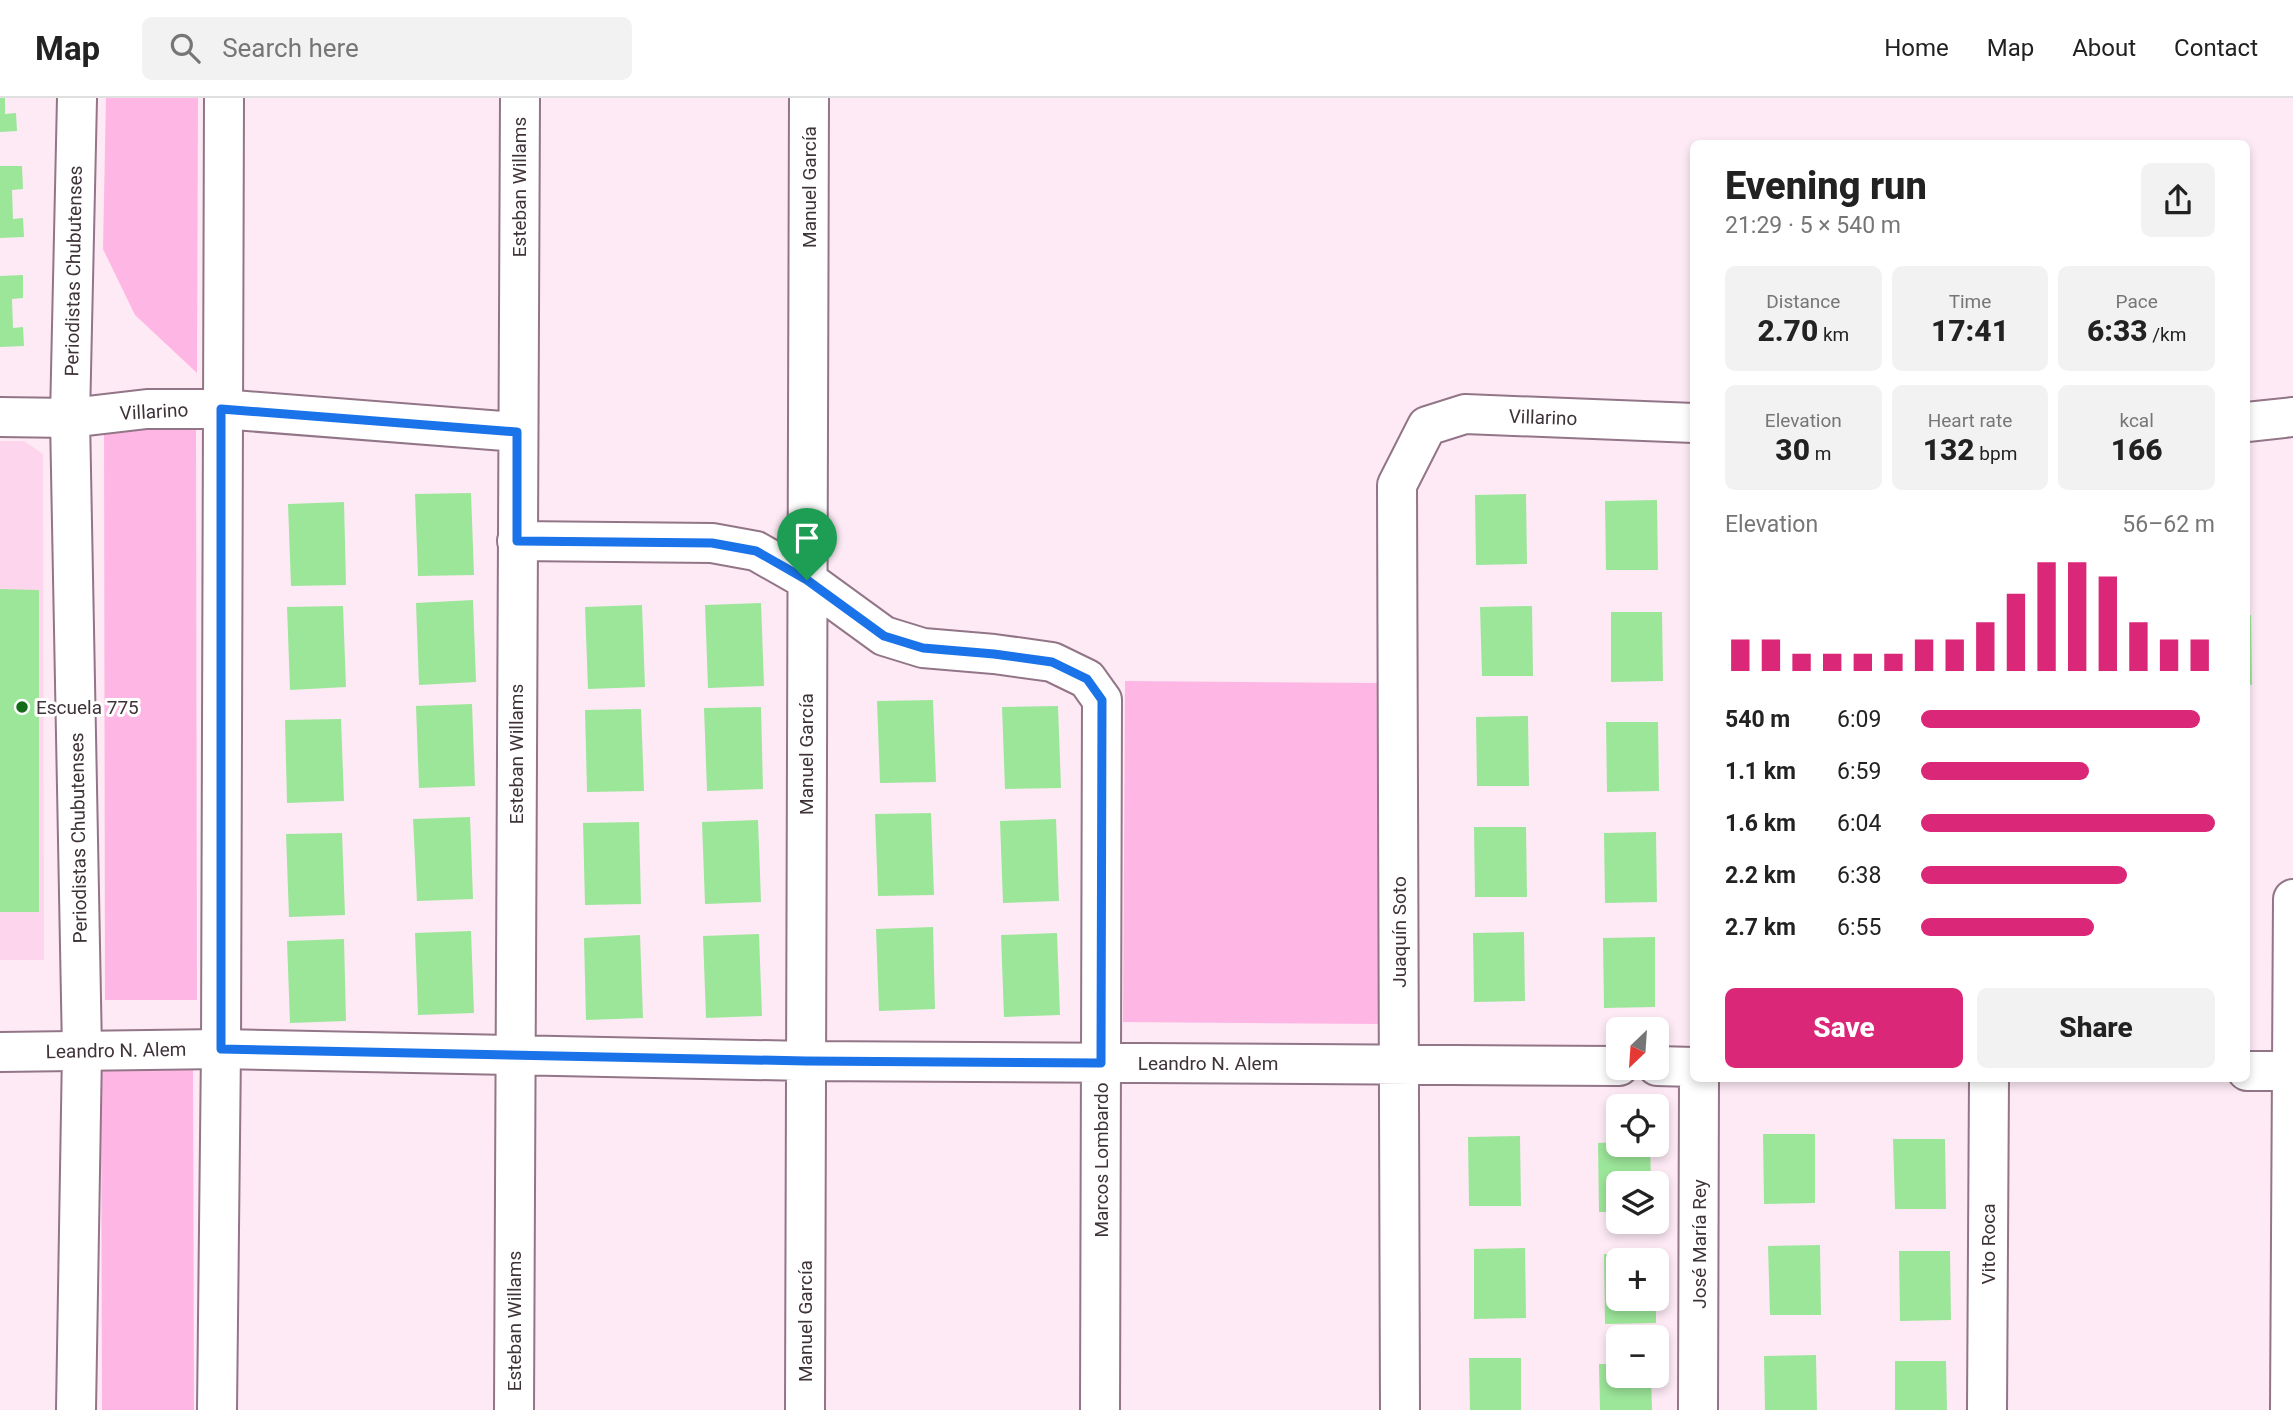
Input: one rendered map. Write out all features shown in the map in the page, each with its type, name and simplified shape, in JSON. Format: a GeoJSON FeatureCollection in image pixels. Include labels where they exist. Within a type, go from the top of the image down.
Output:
{"type":"FeatureCollection","features":[{"type":"Feature","properties":{"kind":"street","name":"Periodistas Chubutenses"},"geometry":{"type":"LineString","coordinates":[[76,1410],[82,1051],[70,418],[77,98]]}},
{"type":"Feature","properties":{"kind":"street"},"geometry":{"type":"LineString","coordinates":[[217,1410],[224,98]]}},
{"type":"Feature","properties":{"kind":"street","name":"Esteban Willams"},"geometry":{"type":"LineString","coordinates":[[514,1410],[520,98]]}},
{"type":"Feature","properties":{"kind":"street","name":"Manuel García"},"geometry":{"type":"LineString","coordinates":[[805,1410],[809,98]]}},
{"type":"Feature","properties":{"kind":"street","name":"Villarino"},"geometry":{"type":"LineString","coordinates":[[0,417],[70,418],[147,410],[221,409],[517,432]]}},
{"type":"Feature","properties":{"kind":"street","name":"Villarino"},"geometry":{"type":"LineString","coordinates":[[1410,456],[1427,426],[1465,414],[1690,424]]}},
{"type":"Feature","properties":{"kind":"street"},"geometry":{"type":"LineString","coordinates":[[2250,422],[2293,417]]}},
{"type":"Feature","properties":{"kind":"street","name":"Juaquín Soto"},"geometry":{"type":"LineString","coordinates":[[1400,1410],[1397,485],[1410,456]]}},
{"type":"Feature","properties":{"kind":"street"},"geometry":{"type":"LineString","coordinates":[[517,541],[712,543],[756,551],[807,580]]}},
{"type":"Feature","properties":{"kind":"street","name":"Marcos Lombardo"},"geometry":{"type":"LineString","coordinates":[[807,580],[884,636],[923,648],[1052,662],[1087,679],[1102,700],[1100,1410]]}},
{"type":"Feature","properties":{"kind":"street"},"geometry":{"type":"LineString","coordinates":[[2290,1410],[2293,898]]}},
{"type":"Feature","properties":{"kind":"street","name":"Leandro N. Alem"},"geometry":{"type":"LineString","coordinates":[[0,1052],[221,1049],[806,1061],[1606,1066]]}},
{"type":"Feature","properties":{"kind":"street"},"geometry":{"type":"LineString","coordinates":[[1670,1066],[1690,1067]]}},
{"type":"Feature","properties":{"kind":"street"},"geometry":{"type":"LineString","coordinates":[[2250,1071],[2292,1071]]}},
{"type":"Feature","properties":{"kind":"street","name":"José María Rey"},"geometry":{"type":"LineString","coordinates":[[1698,1410],[1699,1082]]}},
{"type":"Feature","properties":{"kind":"street","name":"Vito Roca"},"geometry":{"type":"LineString","coordinates":[[1987,1410],[1989,1082]]}},
{"type":"Feature","properties":{"kind":"shaded area"},"geometry":{"type":"Polygon","coordinates":[[[106,98],[198,98],[197,373],[135,315],[103,249],[106,98]]]}},
{"type":"Feature","properties":{"kind":"shaded area"},"geometry":{"type":"Polygon","coordinates":[[[104,425],[196,425],[197,1000],[105,1000],[104,425]]]}},
{"type":"Feature","properties":{"kind":"shaded area","name":"Escuela 775"},"geometry":{"type":"Polygon","coordinates":[[[0,441],[24,441],[43,454],[44,960],[0,960],[0,441]]]}},
{"type":"Feature","properties":{"kind":"shaded area"},"geometry":{"type":"Polygon","coordinates":[[[1125,681],[1381,683],[1380,1024],[1123,1022],[1125,681]]]}},
{"type":"Feature","properties":{"kind":"shaded area"},"geometry":{"type":"Polygon","coordinates":[[[101,1047],[193,1048],[194,1410],[102,1410],[101,1047]]]}},
{"type":"Feature","properties":{"kind":"building"},"geometry":{"type":"Polygon","coordinates":[[[0,98],[5,98],[5,114],[16,113],[17,131],[0,132],[0,98]]]}},
{"type":"Feature","properties":{"kind":"building"},"geometry":{"type":"Polygon","coordinates":[[[0,166],[22,166],[23,189],[12,190],[13,219],[23,218],[24,237],[0,238],[0,166]]]}},
{"type":"Feature","properties":{"kind":"building"},"geometry":{"type":"Polygon","coordinates":[[[23,275],[23,298],[12,299],[13,328],[23,327],[24,346],[0,347],[0,276],[23,275]]]}},
{"type":"Feature","properties":{"kind":"building"},"geometry":{"type":"Polygon","coordinates":[[[471,493],[474,575],[418,576],[415,494],[471,493]]]}},
{"type":"Feature","properties":{"kind":"building"},"geometry":{"type":"Polygon","coordinates":[[[1526,494],[1527,564],[1476,565],[1475,495],[1526,494]]]}},
{"type":"Feature","properties":{"kind":"building"},"geometry":{"type":"Polygon","coordinates":[[[1657,500],[1658,570],[1606,570],[1605,501],[1657,500]]]}},
{"type":"Feature","properties":{"kind":"building"},"geometry":{"type":"Polygon","coordinates":[[[344,502],[346,585],[291,586],[288,504],[344,502]]]}},
{"type":"Feature","properties":{"kind":"building","name":"Escuela 775"},"geometry":{"type":"Polygon","coordinates":[[[0,589],[39,590],[39,912],[0,912],[0,589]]]}},
{"type":"Feature","properties":{"kind":"building"},"geometry":{"type":"Polygon","coordinates":[[[473,600],[476,682],[419,685],[416,603],[473,600]]]}},
{"type":"Feature","properties":{"kind":"building"},"geometry":{"type":"Polygon","coordinates":[[[761,603],[764,686],[708,688],[705,605],[761,603]]]}},
{"type":"Feature","properties":{"kind":"building"},"geometry":{"type":"Polygon","coordinates":[[[642,605],[645,687],[588,689],[585,607],[642,605]]]}},
{"type":"Feature","properties":{"kind":"building"},"geometry":{"type":"Polygon","coordinates":[[[343,606],[346,687],[290,690],[287,607],[343,606]]]}},
{"type":"Feature","properties":{"kind":"building"},"geometry":{"type":"Polygon","coordinates":[[[1532,606],[1533,676],[1482,676],[1480,607],[1532,606]]]}},
{"type":"Feature","properties":{"kind":"building"},"geometry":{"type":"Polygon","coordinates":[[[1611,612],[1662,612],[1663,681],[1611,682],[1611,612]]]}},
{"type":"Feature","properties":{"kind":"building"},"geometry":{"type":"Polygon","coordinates":[[[2250,615],[2251,615],[2250,685],[2250,615]]]}},
{"type":"Feature","properties":{"kind":"building"},"geometry":{"type":"Polygon","coordinates":[[[933,700],[936,782],[880,783],[877,701],[933,700]]]}},
{"type":"Feature","properties":{"kind":"building"},"geometry":{"type":"Polygon","coordinates":[[[472,704],[475,786],[419,788],[416,706],[472,704]]]}},
{"type":"Feature","properties":{"kind":"building"},"geometry":{"type":"Polygon","coordinates":[[[1058,706],[1061,788],[1005,789],[1002,707],[1058,706]]]}},
{"type":"Feature","properties":{"kind":"building"},"geometry":{"type":"Polygon","coordinates":[[[761,707],[763,789],[707,791],[704,708],[761,707]]]}},
{"type":"Feature","properties":{"kind":"building"},"geometry":{"type":"Polygon","coordinates":[[[641,709],[644,791],[587,792],[585,710],[641,709]]]}},
{"type":"Feature","properties":{"kind":"building"},"geometry":{"type":"Polygon","coordinates":[[[1528,716],[1529,786],[1477,786],[1476,717],[1528,716]]]}},
{"type":"Feature","properties":{"kind":"building"},"geometry":{"type":"Polygon","coordinates":[[[341,719],[344,801],[287,803],[285,720],[341,719]]]}},
{"type":"Feature","properties":{"kind":"building"},"geometry":{"type":"Polygon","coordinates":[[[1606,722],[1658,722],[1659,791],[1607,792],[1606,722]]]}},
{"type":"Feature","properties":{"kind":"building"},"geometry":{"type":"Polygon","coordinates":[[[931,813],[934,895],[878,896],[875,814],[931,813]]]}},
{"type":"Feature","properties":{"kind":"building"},"geometry":{"type":"Polygon","coordinates":[[[470,817],[473,899],[417,901],[413,819],[470,817]]]}},
{"type":"Feature","properties":{"kind":"building"},"geometry":{"type":"Polygon","coordinates":[[[1056,819],[1059,901],[1003,903],[1000,821],[1056,819]]]}},
{"type":"Feature","properties":{"kind":"building"},"geometry":{"type":"Polygon","coordinates":[[[758,820],[761,902],[705,904],[702,822],[758,820]]]}},
{"type":"Feature","properties":{"kind":"building"},"geometry":{"type":"Polygon","coordinates":[[[639,822],[641,904],[585,905],[583,823],[639,822]]]}},
{"type":"Feature","properties":{"kind":"building"},"geometry":{"type":"Polygon","coordinates":[[[1474,827],[1526,827],[1527,897],[1475,897],[1474,827]]]}},
{"type":"Feature","properties":{"kind":"building"},"geometry":{"type":"Polygon","coordinates":[[[1656,832],[1657,902],[1605,903],[1604,833],[1656,832]]]}},
{"type":"Feature","properties":{"kind":"building"},"geometry":{"type":"Polygon","coordinates":[[[342,833],[345,915],[289,917],[286,834],[342,833]]]}},
{"type":"Feature","properties":{"kind":"building"},"geometry":{"type":"Polygon","coordinates":[[[933,927],[935,1009],[879,1011],[876,929],[933,927]]]}},
{"type":"Feature","properties":{"kind":"building"},"geometry":{"type":"Polygon","coordinates":[[[471,931],[474,1013],[418,1015],[415,933],[471,931]]]}},
{"type":"Feature","properties":{"kind":"building"},"geometry":{"type":"Polygon","coordinates":[[[1524,932],[1525,1001],[1474,1002],[1473,933],[1524,932]]]}},
{"type":"Feature","properties":{"kind":"building"},"geometry":{"type":"Polygon","coordinates":[[[1057,933],[1060,1015],[1004,1017],[1001,935],[1057,933]]]}},
{"type":"Feature","properties":{"kind":"building"},"geometry":{"type":"Polygon","coordinates":[[[759,934],[762,1016],[706,1018],[703,936],[759,934]]]}},
{"type":"Feature","properties":{"kind":"building"},"geometry":{"type":"Polygon","coordinates":[[[640,935],[643,1018],[586,1020],[584,938],[640,935]]]}},
{"type":"Feature","properties":{"kind":"building"},"geometry":{"type":"Polygon","coordinates":[[[1655,937],[1655,1007],[1604,1008],[1603,938],[1655,937]]]}},
{"type":"Feature","properties":{"kind":"building"},"geometry":{"type":"Polygon","coordinates":[[[344,939],[346,1021],[290,1023],[287,941],[344,939]]]}},
{"type":"Feature","properties":{"kind":"building"},"geometry":{"type":"Polygon","coordinates":[[[1763,1134],[1815,1134],[1815,1203],[1764,1204],[1763,1134]]]}},
{"type":"Feature","properties":{"kind":"building"},"geometry":{"type":"Polygon","coordinates":[[[1520,1136],[1521,1206],[1469,1206],[1468,1137],[1520,1136]]]}},
{"type":"Feature","properties":{"kind":"building"},"geometry":{"type":"Polygon","coordinates":[[[1893,1139],[1945,1139],[1946,1209],[1895,1209],[1893,1139]]]}},
{"type":"Feature","properties":{"kind":"building"},"geometry":{"type":"Polygon","coordinates":[[[1598,1143],[1606,1143],[1606,1157],[1650,1157],[1651,1171],[1606,1171],[1606,1212],[1599,1212],[1598,1143]]]}},
{"type":"Feature","properties":{"kind":"building"},"geometry":{"type":"Polygon","coordinates":[[[1820,1245],[1821,1315],[1770,1315],[1768,1246],[1820,1245]]]}},
{"type":"Feature","properties":{"kind":"building"},"geometry":{"type":"Polygon","coordinates":[[[1525,1248],[1526,1318],[1474,1319],[1474,1249],[1525,1248]]]}},
{"type":"Feature","properties":{"kind":"building"},"geometry":{"type":"Polygon","coordinates":[[[1899,1251],[1950,1251],[1951,1320],[1900,1321],[1899,1251]]]}},
{"type":"Feature","properties":{"kind":"building"},"geometry":{"type":"Polygon","coordinates":[[[1606,1254],[1606,1311],[1656,1311],[1656,1323],[1605,1324],[1606,1254]]]}},
{"type":"Feature","properties":{"kind":"building"},"geometry":{"type":"Polygon","coordinates":[[[1816,1355],[1817,1410],[1765,1410],[1764,1356],[1816,1355]]]}},
{"type":"Feature","properties":{"kind":"building"},"geometry":{"type":"Polygon","coordinates":[[[1469,1358],[1521,1358],[1521,1410],[1470,1410],[1469,1358]]]}},
{"type":"Feature","properties":{"kind":"building"},"geometry":{"type":"Polygon","coordinates":[[[1895,1361],[1946,1361],[1947,1410],[1895,1410],[1895,1361]]]}},
{"type":"Feature","properties":{"kind":"building"},"geometry":{"type":"Polygon","coordinates":[[[1599,1364],[1606,1364],[1606,1388],[1651,1388],[1652,1410],[1600,1410],[1599,1364]]]}},
{"type":"Feature","properties":{"kind":"place","name":"Escuela 775"},"geometry":{"type":"Point","coordinates":[22,707]}},
{"type":"Feature","properties":{"kind":"route"},"geometry":{"type":"LineString","coordinates":[[221,409],[517,432],[517,541],[712,543],[756,551],[807,580],[884,636],[923,648],[1052,662],[1087,679],[1102,700],[1101,1063],[806,1061],[221,1049],[221,409]]}}]}
